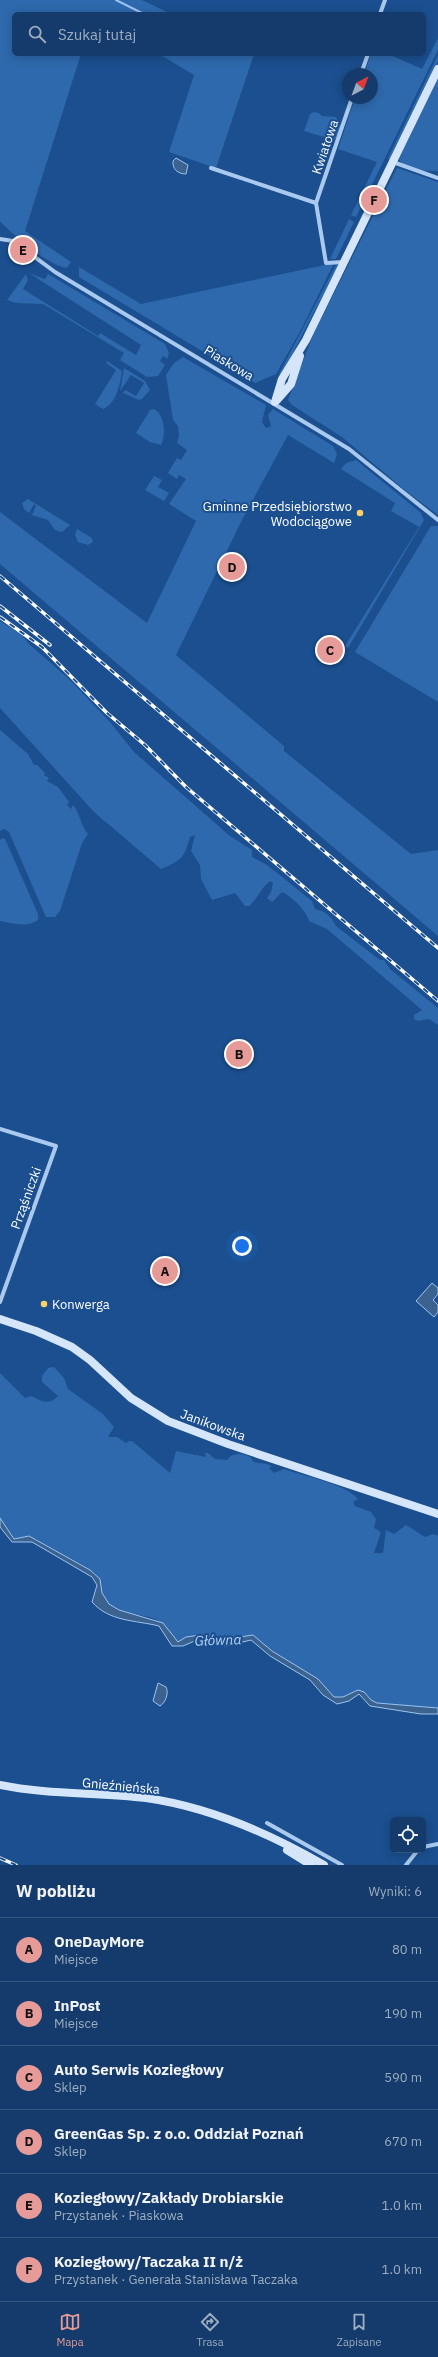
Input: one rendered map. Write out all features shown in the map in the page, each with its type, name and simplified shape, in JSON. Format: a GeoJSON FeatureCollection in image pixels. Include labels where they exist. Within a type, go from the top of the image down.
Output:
{"type":"FeatureCollection","features":[{"type":"Feature","properties":{"kind":"street"},"geometry":{"type":"LineString","coordinates":[[381,12],[385,0]]}},
{"type":"Feature","properties":{"kind":"street"},"geometry":{"type":"LineString","coordinates":[[363,68],[367,56]]}},
{"type":"Feature","properties":{"kind":"street"},"geometry":{"type":"LineString","coordinates":[[275,402],[282,379],[306,340],[438,69]]}},
{"type":"Feature","properties":{"kind":"street","name":"Kwiatowa"},"geometry":{"type":"LineString","coordinates":[[344,262],[326,263],[316,203],[350,104]]}},
{"type":"Feature","properties":{"kind":"street"},"geometry":{"type":"LineString","coordinates":[[393,162],[438,178]]}},
{"type":"Feature","properties":{"kind":"street"},"geometry":{"type":"LineString","coordinates":[[211,168],[316,203]]}},
{"type":"Feature","properties":{"kind":"street","name":"Piaskowa"},"geometry":{"type":"LineString","coordinates":[[0,239],[13,241],[55,272],[275,402],[349,448],[438,520]]}},
{"type":"Feature","properties":{"kind":"street","name":"Prząśniczki"},"geometry":{"type":"LineString","coordinates":[[0,1129],[56,1146],[0,1302]]}},
{"type":"Feature","properties":{"kind":"street","name":"Janikowska"},"geometry":{"type":"LineString","coordinates":[[0,1319],[36,1331],[72,1347],[95,1364],[131,1398],[168,1421],[228,1444],[438,1514]]}},
{"type":"Feature","properties":{"kind":"street","name":"Gnieźnieńska"},"geometry":{"type":"LineString","coordinates":[[0,1786],[35,1791],[146,1798],[198,1809],[262,1832],[324,1865]]}},
{"type":"Feature","properties":{"kind":"street","name":"Gnieźnieńska"},"geometry":{"type":"LineString","coordinates":[[237,1823],[311,1865]]}},
{"type":"Feature","properties":{"kind":"street"},"geometry":{"type":"LineString","coordinates":[[267,1823],[342,1865]]}},
{"type":"Feature","properties":{"kind":"street"},"geometry":{"type":"LineString","coordinates":[[426,1846],[438,1844]]}},
{"type":"Feature","properties":{"kind":"street"},"geometry":{"type":"LineString","coordinates":[[406,1865],[416,1853]]}},
{"type":"Feature","properties":{"kind":"shaded area"},"geometry":{"type":"Polygon","coordinates":[[[0,0],[142,0],[167,12],[12,12],[12,56],[80,56],[25,231],[71,262],[67,268],[50,262],[21,241],[0,221],[0,0]]]}},
{"type":"Feature","properties":{"kind":"shaded area"},"geometry":{"type":"Polygon","coordinates":[[[438,38],[438,50],[356,217],[351,215],[377,162],[338,149],[353,104],[378,104],[378,68],[366,68],[370,56],[393,56],[422,69],[438,38]]]}},
{"type":"Feature","properties":{"kind":"shaded area"},"geometry":{"type":"Polygon","coordinates":[[[438,55],[438,61],[390,160],[388,158],[438,55]]]}},
{"type":"Feature","properties":{"kind":"shaded area"},"geometry":{"type":"Polygon","coordinates":[[[162,56],[253,56],[216,168],[169,152],[194,75],[162,56]]]}},
{"type":"Feature","properties":{"kind":"shaded area"},"geometry":{"type":"Polygon","coordinates":[[[438,78],[438,171],[416,169],[405,165],[399,159],[438,78]]]}},
{"type":"Feature","properties":{"kind":"shaded area"},"geometry":{"type":"Polygon","coordinates":[[[314,112],[319,113],[322,116],[336,117],[341,127],[337,137],[334,140],[304,131],[310,114],[314,112]]]}},
{"type":"Feature","properties":{"kind":"shaded area"},"geometry":{"type":"Polygon","coordinates":[[[397,168],[438,182],[438,515],[406,491],[342,437],[292,405],[288,400],[313,335],[397,168]]]}},
{"type":"Feature","properties":{"kind":"shaded area"},"geometry":{"type":"Polygon","coordinates":[[[349,219],[354,222],[336,259],[330,259],[349,219]]]}},
{"type":"Feature","properties":{"kind":"shaded area"},"geometry":{"type":"Polygon","coordinates":[[[334,263],[302,328],[276,374],[255,383],[79,277],[79,267],[141,304],[334,263]]]}},
{"type":"Feature","properties":{"kind":"shaded area"},"geometry":{"type":"Polygon","coordinates":[[[336,265],[338,266],[281,376],[279,374],[336,265]]]}},
{"type":"Feature","properties":{"kind":"shaded area"},"geometry":{"type":"Polygon","coordinates":[[[29,273],[45,279],[48,274],[165,344],[169,353],[167,359],[163,356],[160,361],[165,365],[158,376],[147,377],[120,360],[124,353],[43,304],[16,303],[7,300],[26,274],[28,280],[23,289],[98,336],[100,333],[136,355],[141,345],[29,273]]]}},
{"type":"Feature","properties":{"kind":"shaded area"},"geometry":{"type":"Polygon","coordinates":[[[183,357],[266,405],[262,422],[266,428],[271,426],[268,415],[273,409],[333,446],[337,454],[334,463],[288,435],[242,520],[176,655],[284,746],[284,751],[411,854],[438,850],[438,936],[0,564],[0,512],[147,623],[196,521],[169,504],[186,479],[179,475],[177,479],[168,473],[177,458],[181,460],[187,450],[177,443],[179,436],[178,426],[173,420],[166,375],[174,363],[183,357]]]}},
{"type":"Feature","properties":{"kind":"shaded area"},"geometry":{"type":"Polygon","coordinates":[[[107,361],[122,371],[115,398],[103,409],[95,404],[116,370],[106,363],[107,361]]]}},
{"type":"Feature","properties":{"kind":"shaded area"},"geometry":{"type":"Polygon","coordinates":[[[124,368],[145,381],[150,390],[142,399],[139,400],[123,393],[125,390],[136,396],[144,383],[131,375],[120,391],[124,368]]]}},
{"type":"Feature","properties":{"kind":"shaded area"},"geometry":{"type":"Polygon","coordinates":[[[154,409],[160,415],[164,425],[164,436],[161,445],[150,442],[136,433],[150,410],[154,409]]]}},
{"type":"Feature","properties":{"kind":"shaded area"},"geometry":{"type":"Polygon","coordinates":[[[356,460],[421,513],[424,520],[348,648],[345,646],[419,527],[391,511],[395,503],[341,469],[346,463],[356,460]]]}},
{"type":"Feature","properties":{"kind":"shaded area"},"geometry":{"type":"Polygon","coordinates":[[[154,476],[162,480],[158,487],[169,493],[164,501],[145,490],[154,476]]]}},
{"type":"Feature","properties":{"kind":"shaded area"},"geometry":{"type":"Polygon","coordinates":[[[28,499],[70,525],[62,532],[55,530],[48,520],[32,515],[36,506],[34,504],[29,513],[24,509],[22,503],[28,499]]]}},
{"type":"Feature","properties":{"kind":"shaded area"},"geometry":{"type":"Polygon","coordinates":[[[431,526],[438,526],[438,702],[355,652],[431,526]]]}},
{"type":"Feature","properties":{"kind":"shaded area"},"geometry":{"type":"Polygon","coordinates":[[[77,529],[92,538],[93,542],[88,545],[78,542],[75,535],[77,529]]]}},
{"type":"Feature","properties":{"kind":"shaded area"},"geometry":{"type":"Polygon","coordinates":[[[0,621],[21,634],[29,644],[70,680],[110,722],[134,752],[230,836],[252,850],[252,857],[267,865],[312,901],[315,909],[327,914],[336,926],[380,960],[384,960],[390,969],[438,1008],[438,1025],[429,1019],[418,1021],[414,1019],[414,1015],[422,1010],[327,929],[309,921],[302,908],[290,897],[282,892],[272,902],[267,898],[271,892],[273,883],[270,881],[249,906],[245,906],[235,893],[212,900],[201,879],[200,865],[191,851],[195,835],[190,837],[186,850],[181,858],[161,869],[94,812],[0,708],[0,621]]]}},
{"type":"Feature","properties":{"kind":"shaded area"},"geometry":{"type":"Polygon","coordinates":[[[0,730],[28,754],[34,765],[37,765],[45,773],[44,775],[49,778],[47,781],[58,787],[69,802],[67,805],[71,809],[73,805],[77,811],[83,827],[88,834],[82,843],[60,911],[55,917],[46,917],[9,832],[4,829],[0,831],[0,730]]]}},
{"type":"Feature","properties":{"kind":"shaded area"},"geometry":{"type":"Polygon","coordinates":[[[2,838],[5,839],[38,914],[38,920],[29,924],[0,921],[0,840],[2,838]]]}},
{"type":"Feature","properties":{"kind":"shaded area"},"geometry":{"type":"Polygon","coordinates":[[[54,1367],[64,1378],[68,1389],[103,1414],[114,1427],[108,1437],[117,1437],[126,1443],[132,1441],[170,1473],[176,1451],[206,1457],[205,1453],[208,1453],[215,1459],[227,1460],[231,1456],[244,1454],[251,1457],[254,1462],[270,1465],[272,1467],[269,1468],[274,1473],[284,1469],[324,1481],[352,1494],[358,1499],[353,1502],[355,1506],[371,1512],[376,1519],[374,1528],[381,1532],[374,1553],[383,1553],[386,1530],[394,1534],[406,1525],[425,1537],[433,1534],[438,1536],[438,1708],[377,1703],[371,1700],[366,1694],[353,1692],[343,1697],[334,1697],[318,1679],[272,1651],[253,1635],[226,1639],[201,1635],[178,1642],[172,1637],[160,1621],[149,1617],[124,1612],[107,1602],[104,1598],[99,1579],[87,1568],[36,1539],[26,1536],[17,1540],[14,1539],[0,1518],[0,1373],[25,1398],[31,1396],[48,1402],[58,1396],[42,1382],[42,1376],[48,1368],[54,1367]]]}},
{"type":"Feature","properties":{"kind":"water"},"geometry":{"type":"Polygon","coordinates":[[[176,158],[188,165],[186,174],[178,172],[173,166],[173,161],[176,158]]]}},
{"type":"Feature","properties":{"kind":"water"},"geometry":{"type":"Polygon","coordinates":[[[432,1283],[438,1288],[438,1294],[433,1300],[438,1305],[438,1312],[434,1317],[416,1301],[432,1283]]]}},
{"type":"Feature","properties":{"kind":"water","name":"Główna"},"geometry":{"type":"Polygon","coordinates":[[[0,1518],[14,1539],[29,1536],[90,1570],[100,1579],[102,1593],[109,1604],[119,1610],[163,1623],[178,1642],[186,1637],[201,1635],[226,1639],[253,1635],[272,1651],[318,1679],[334,1697],[343,1697],[358,1690],[364,1692],[371,1700],[377,1703],[438,1708],[438,1714],[421,1714],[370,1706],[359,1694],[349,1701],[337,1704],[323,1695],[310,1680],[270,1656],[251,1640],[226,1646],[197,1640],[183,1646],[172,1646],[159,1626],[115,1617],[99,1609],[92,1602],[97,1585],[92,1577],[32,1542],[12,1542],[0,1527],[0,1518]]]}},
{"type":"Feature","properties":{"kind":"water"},"geometry":{"type":"Polygon","coordinates":[[[158,1683],[166,1687],[167,1692],[165,1700],[160,1706],[153,1701],[158,1683]]]}},
{"type":"Feature","properties":{"kind":"waterway"},"geometry":{"type":"LineString","coordinates":[[116,0],[140,12]]}},
{"type":"Feature","properties":{"kind":"railway"},"geometry":{"type":"LineString","coordinates":[[0,576],[438,948]]}},
{"type":"Feature","properties":{"kind":"railway"},"geometry":{"type":"LineString","coordinates":[[0,606],[50,645]]}},
{"type":"Feature","properties":{"kind":"railway"},"geometry":{"type":"LineString","coordinates":[[0,617],[42,647],[107,713],[145,745],[186,787],[438,1001]]}},
{"type":"Feature","properties":{"kind":"railway"},"geometry":{"type":"LineString","coordinates":[[0,1858],[16,1865]]}},
{"type":"Feature","properties":{"kind":"place","name":"Koziegłowy/Taczaka II n/ż"},"geometry":{"type":"Point","coordinates":[374,200]}},
{"type":"Feature","properties":{"kind":"place","name":"Koziegłowy/Zakłady Drobiarskie"},"geometry":{"type":"Point","coordinates":[23,250]}},
{"type":"Feature","properties":{"kind":"place","name":"Gminne Przedsiębiorstwo Wodociągowe"},"geometry":{"type":"Point","coordinates":[360,513]}},
{"type":"Feature","properties":{"kind":"place","name":"GreenGas Sp. z o.o. Oddział Poznań"},"geometry":{"type":"Point","coordinates":[232,567]}},
{"type":"Feature","properties":{"kind":"place","name":"Auto Serwis Koziegłowy"},"geometry":{"type":"Point","coordinates":[330,650]}},
{"type":"Feature","properties":{"kind":"place","name":"InPost"},"geometry":{"type":"Point","coordinates":[239,1054]}},
{"type":"Feature","properties":{"kind":"place","name":"OneDayMore"},"geometry":{"type":"Point","coordinates":[165,1271]}},
{"type":"Feature","properties":{"kind":"place","name":"Konwerga"},"geometry":{"type":"Point","coordinates":[44,1304]}}]}
